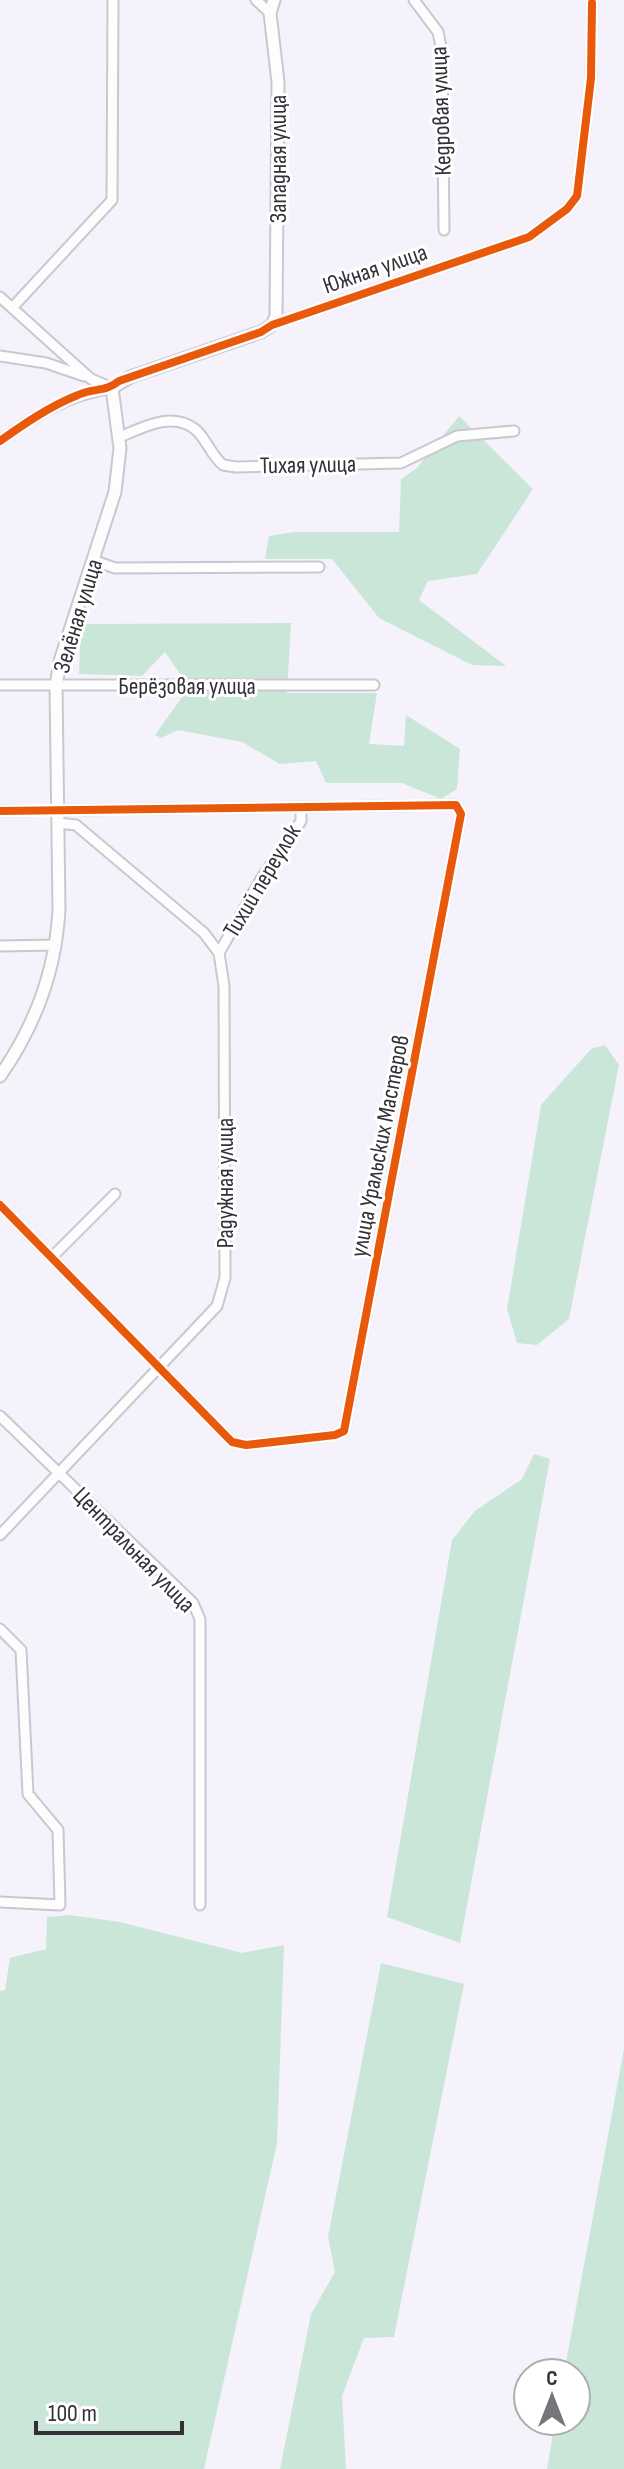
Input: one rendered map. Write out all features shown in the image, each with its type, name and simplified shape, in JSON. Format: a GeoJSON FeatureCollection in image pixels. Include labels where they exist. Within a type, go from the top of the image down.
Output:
{"type":"FeatureCollection","features":[{"type":"Feature","properties":{"kind":"street"},"geometry":{"type":"LineString","coordinates":[[12,308],[112,200],[113,0]]}},
{"type":"Feature","properties":{"kind":"street"},"geometry":{"type":"LineString","coordinates":[[256,0],[270,13],[274,0]]}},
{"type":"Feature","properties":{"kind":"street","name":"Кедровая улица"},"geometry":{"type":"LineString","coordinates":[[414,0],[438,32],[442,52],[444,230]]}},
{"type":"Feature","properties":{"kind":"street","name":"Южная улица"},"geometry":{"type":"LineString","coordinates":[[0,441],[29,420],[80,393],[112,388],[119,381],[261,332],[272,325],[529,237],[567,209],[577,196],[591,78],[592,3]]}},
{"type":"Feature","properties":{"kind":"street","name":"Западная улица"},"geometry":{"type":"LineString","coordinates":[[270,13],[278,82],[277,305],[272,325]]}},
{"type":"Feature","properties":{"kind":"street"},"geometry":{"type":"LineString","coordinates":[[0,297],[91,379]]}},
{"type":"Feature","properties":{"kind":"street"},"geometry":{"type":"LineString","coordinates":[[0,356],[46,363],[112,388]]}},
{"type":"Feature","properties":{"kind":"street","name":"Зелёная улица"},"geometry":{"type":"LineString","coordinates":[[0,1076],[39,1007],[56,945],[56,686],[60,661],[115,492],[118,438],[112,388]]}},
{"type":"Feature","properties":{"kind":"street","name":"Тихая улица"},"geometry":{"type":"LineString","coordinates":[[118,438],[169,420],[184,423],[197,431],[213,457],[223,465],[236,467],[401,463],[457,436],[514,431]]}},
{"type":"Feature","properties":{"kind":"street"},"geometry":{"type":"LineString","coordinates":[[95,561],[115,568],[319,567]]}},
{"type":"Feature","properties":{"kind":"street","name":"Берёзовая улица"},"geometry":{"type":"LineString","coordinates":[[0,685],[374,685]]}},
{"type":"Feature","properties":{"kind":"street","name":"улица Уральских Мастеров"},"geometry":{"type":"LineString","coordinates":[[157,1366],[232,1442],[246,1445],[335,1435],[344,1431],[348,1422],[461,814],[456,805],[301,808]]}},
{"type":"Feature","properties":{"kind":"street"},"geometry":{"type":"LineString","coordinates":[[0,811],[301,808]]}},
{"type":"Feature","properties":{"kind":"street","name":"Тихий переулок"},"geometry":{"type":"LineString","coordinates":[[219,953],[261,879],[301,821],[301,808]]}},
{"type":"Feature","properties":{"kind":"street"},"geometry":{"type":"LineString","coordinates":[[58,823],[76,825],[204,933],[219,953]]}},
{"type":"Feature","properties":{"kind":"street"},"geometry":{"type":"LineString","coordinates":[[0,946],[56,945]]}},
{"type":"Feature","properties":{"kind":"street","name":"Радужная улица"},"geometry":{"type":"LineString","coordinates":[[0,1535],[217,1306],[225,1278],[224,986],[219,953]]}},
{"type":"Feature","properties":{"kind":"street"},"geometry":{"type":"LineString","coordinates":[[53,1256],[115,1194]]}},
{"type":"Feature","properties":{"kind":"street"},"geometry":{"type":"LineString","coordinates":[[0,1205],[157,1366]]}},
{"type":"Feature","properties":{"kind":"street","name":"Центральная улица"},"geometry":{"type":"LineString","coordinates":[[0,1416],[193,1603],[200,1619],[200,1905]]}},
{"type":"Feature","properties":{"kind":"street"},"geometry":{"type":"LineString","coordinates":[[0,1629],[21,1650],[28,1794],[58,1830],[60,1905],[0,1902]]}},
{"type":"Feature","properties":{"kind":"green space"},"geometry":{"type":"Polygon","coordinates":[[[459,416],[533,489],[477,574],[428,581],[419,600],[506,666],[472,665],[379,618],[332,559],[265,559],[269,536],[294,532],[399,532],[401,479],[417,468],[459,416]]]}},
{"type":"Feature","properties":{"kind":"green space"},"geometry":{"type":"Polygon","coordinates":[[[291,623],[287,693],[377,693],[369,744],[404,746],[406,715],[460,749],[457,789],[441,799],[402,783],[326,783],[316,761],[280,764],[242,742],[178,730],[161,738],[155,735],[189,687],[165,652],[142,676],[79,674],[81,624],[291,623]]]}},
{"type":"Feature","properties":{"kind":"green space"},"geometry":{"type":"Polygon","coordinates":[[[605,1045],[619,1065],[569,1319],[537,1345],[517,1343],[507,1309],[541,1105],[591,1049],[605,1045]]]}},
{"type":"Feature","properties":{"kind":"green space"},"geometry":{"type":"Polygon","coordinates":[[[534,1454],[550,1459],[460,1943],[387,1917],[452,1540],[475,1511],[522,1479],[534,1454]]]}},
{"type":"Feature","properties":{"kind":"green space"},"geometry":{"type":"Polygon","coordinates":[[[69,1915],[120,1922],[242,1953],[284,1945],[277,2143],[204,2469],[0,2469],[0,1991],[5,1990],[10,1958],[46,1949],[47,1917],[69,1915]]]}},
{"type":"Feature","properties":{"kind":"green space"},"geometry":{"type":"Polygon","coordinates":[[[381,1963],[464,1984],[394,2337],[364,2338],[342,2396],[346,2469],[280,2469],[311,2314],[335,2272],[328,2237],[381,1963]]]}},
{"type":"Feature","properties":{"kind":"green space"},"geometry":{"type":"Polygon","coordinates":[[[624,2049],[624,2469],[547,2469],[552,2437],[592,2437],[592,2357],[567,2357],[624,2049]]]}},
{"type":"Feature","properties":{"kind":"cycle path"},"geometry":{"type":"LineString","coordinates":[[0,441],[47,410],[78,395],[109,387],[261,332],[272,325],[529,237],[567,209],[577,196],[591,78],[592,3]]}},
{"type":"Feature","properties":{"kind":"cycle path"},"geometry":{"type":"LineString","coordinates":[[0,811],[456,805],[461,814],[344,1431],[335,1435],[246,1445],[232,1442],[0,1205]]}}]}
